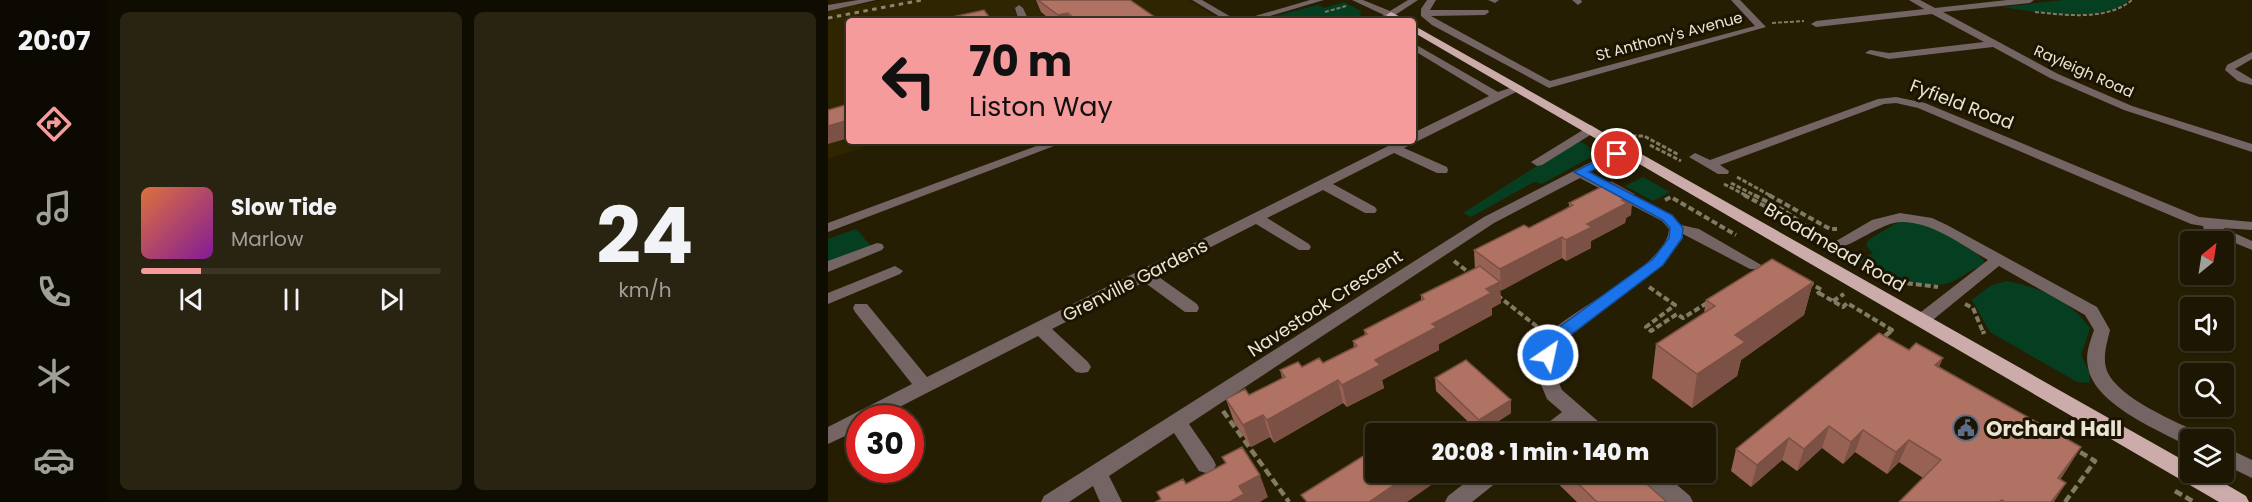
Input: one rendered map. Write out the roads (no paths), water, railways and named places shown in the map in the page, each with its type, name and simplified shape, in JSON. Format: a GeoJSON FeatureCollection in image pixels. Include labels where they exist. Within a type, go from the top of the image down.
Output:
{"type":"FeatureCollection","features":[{"type":"Feature","properties":{"kind":"main road"},"geometry":{"type":"LineString","coordinates":[[1391,15],[1396,18]]}},
{"type":"Feature","properties":{"kind":"main road","name":"Broadmead Road"},"geometry":{"type":"LineString","coordinates":[[1416,30],[1592,129],[1631,143],[1923,320],[2238,502]]}},
{"type":"Feature","properties":{"kind":"street"},"geometry":{"type":"LineString","coordinates":[[828,9],[872,0]]}},
{"type":"Feature","properties":{"kind":"street"},"geometry":{"type":"LineString","coordinates":[[1197,0],[1229,18]]}},
{"type":"Feature","properties":{"kind":"street"},"geometry":{"type":"LineString","coordinates":[[1254,18],[1320,0]]}},
{"type":"Feature","properties":{"kind":"street"},"geometry":{"type":"LineString","coordinates":[[1353,3],[1370,8],[1378,3],[1408,0]]}},
{"type":"Feature","properties":{"kind":"street"},"geometry":{"type":"LineString","coordinates":[[1386,18],[1414,0]]}},
{"type":"Feature","properties":{"kind":"street"},"geometry":{"type":"LineString","coordinates":[[1432,0],[1425,9],[1435,23],[1549,85]]}},
{"type":"Feature","properties":{"kind":"street","name":"St Anthony's Avenue"},"geometry":{"type":"LineString","coordinates":[[1524,90],[1761,27],[1735,0]]}},
{"type":"Feature","properties":{"kind":"street","name":"Rayleigh Road"},"geometry":{"type":"LineString","coordinates":[[1913,0],[2054,76],[2128,108],[2252,148]]}},
{"type":"Feature","properties":{"kind":"street"},"geometry":{"type":"LineString","coordinates":[[1816,24],[2030,0]]}},
{"type":"Feature","properties":{"kind":"street"},"geometry":{"type":"LineString","coordinates":[[1378,3],[1391,15]]}},
{"type":"Feature","properties":{"kind":"street"},"geometry":{"type":"LineString","coordinates":[[1019,8],[1023,18]]}},
{"type":"Feature","properties":{"kind":"street"},"geometry":{"type":"LineString","coordinates":[[1201,14],[1215,10]]}},
{"type":"Feature","properties":{"kind":"street"},"geometry":{"type":"LineString","coordinates":[[1426,13],[1485,12]]}},
{"type":"Feature","properties":{"kind":"street"},"geometry":{"type":"LineString","coordinates":[[1870,53],[1889,56],[1995,44]]}},
{"type":"Feature","properties":{"kind":"street"},"geometry":{"type":"LineString","coordinates":[[1416,48],[1497,96]]}},
{"type":"Feature","properties":{"kind":"street"},"geometry":{"type":"LineString","coordinates":[[2252,55],[2231,67],[2230,70],[2242,79],[2252,82]]}},
{"type":"Feature","properties":{"kind":"street"},"geometry":{"type":"LineString","coordinates":[[1416,136],[1497,96],[1524,90]]}},
{"type":"Feature","properties":{"kind":"street","name":"Fyfield Road"},"geometry":{"type":"LineString","coordinates":[[1710,164],[1882,101],[1896,100],[1921,105],[2252,246]]}},
{"type":"Feature","properties":{"kind":"street"},"geometry":{"type":"LineString","coordinates":[[1537,162],[1592,129]]}},
{"type":"Feature","properties":{"kind":"street","name":"Navestock Crescent"},"geometry":{"type":"LineString","coordinates":[[1052,502],[1489,220],[1631,143]]}},
{"type":"Feature","properties":{"kind":"street"},"geometry":{"type":"LineString","coordinates":[[828,228],[1053,144]]}},
{"type":"Feature","properties":{"kind":"street"},"geometry":{"type":"LineString","coordinates":[[1401,145],[1442,170]]}},
{"type":"Feature","properties":{"kind":"street","name":"Grenville Gardens"},"geometry":{"type":"LineString","coordinates":[[889,405],[1401,145]]}},
{"type":"Feature","properties":{"kind":"street"},"geometry":{"type":"LineString","coordinates":[[1695,156],[1722,171]]}},
{"type":"Feature","properties":{"kind":"street"},"geometry":{"type":"LineString","coordinates":[[1580,172],[1667,218],[1676,228],[1694,232],[1755,266]]}},
{"type":"Feature","properties":{"kind":"street"},"geometry":{"type":"LineString","coordinates":[[1322,184],[1370,210]]}},
{"type":"Feature","properties":{"kind":"street"},"geometry":{"type":"LineString","coordinates":[[1846,240],[1881,219],[1900,215],[1929,221],[2091,311],[2102,330],[2096,349],[2098,372],[2112,391],[2122,400],[2180,432]]}},
{"type":"Feature","properties":{"kind":"street"},"geometry":{"type":"LineString","coordinates":[[1257,218],[1304,247]]}},
{"type":"Feature","properties":{"kind":"street","name":"Fyfield Road"},"geometry":{"type":"LineString","coordinates":[[2196,221],[2252,226]]}},
{"type":"Feature","properties":{"kind":"street"},"geometry":{"type":"LineString","coordinates":[[1587,423],[1554,394],[1544,370],[1554,339],[1658,262],[1676,238],[1676,228]]}},
{"type":"Feature","properties":{"kind":"street"},"geometry":{"type":"LineString","coordinates":[[828,267],[877,247]]}},
{"type":"Feature","properties":{"kind":"street"},"geometry":{"type":"LineString","coordinates":[[1923,320],[1999,259]]}},
{"type":"Feature","properties":{"kind":"street"},"geometry":{"type":"LineString","coordinates":[[828,299],[895,271]]}},
{"type":"Feature","properties":{"kind":"street"},"geometry":{"type":"LineString","coordinates":[[1145,275],[1191,308]]}},
{"type":"Feature","properties":{"kind":"street"},"geometry":{"type":"LineString","coordinates":[[861,308],[925,387]]}},
{"type":"Feature","properties":{"kind":"street"},"geometry":{"type":"LineString","coordinates":[[1040,328],[1082,367]]}},
{"type":"Feature","properties":{"kind":"street"},"geometry":{"type":"LineString","coordinates":[[1562,423],[1575,413]]}},
{"type":"Feature","properties":{"kind":"street"},"geometry":{"type":"LineString","coordinates":[[1177,422],[1206,465]]}},
{"type":"Feature","properties":{"kind":"street","name":"Grenville Gardens"},"geometry":{"type":"LineString","coordinates":[[828,436],[846,427]]}},
{"type":"Feature","properties":{"kind":"street"},"geometry":{"type":"LineString","coordinates":[[2234,460],[2252,470]]}},
{"type":"Feature","properties":{"kind":"street"},"geometry":{"type":"LineString","coordinates":[[1097,473],[1111,502]]}},
{"type":"Feature","properties":{"kind":"street"},"geometry":{"type":"LineString","coordinates":[[1456,502],[1481,483]]}},
{"type":"Feature","properties":{"kind":"street"},"geometry":{"type":"LineString","coordinates":[[1660,483],[1682,502]]}},
{"type":"Feature","properties":{"kind":"railway"},"geometry":{"type":"LineString","coordinates":[[828,18],[922,0]]}},
{"type":"Feature","properties":{"kind":"place","name":"Orchard Hall"},"geometry":{"type":"Point","coordinates":[1966,428]}}]}
